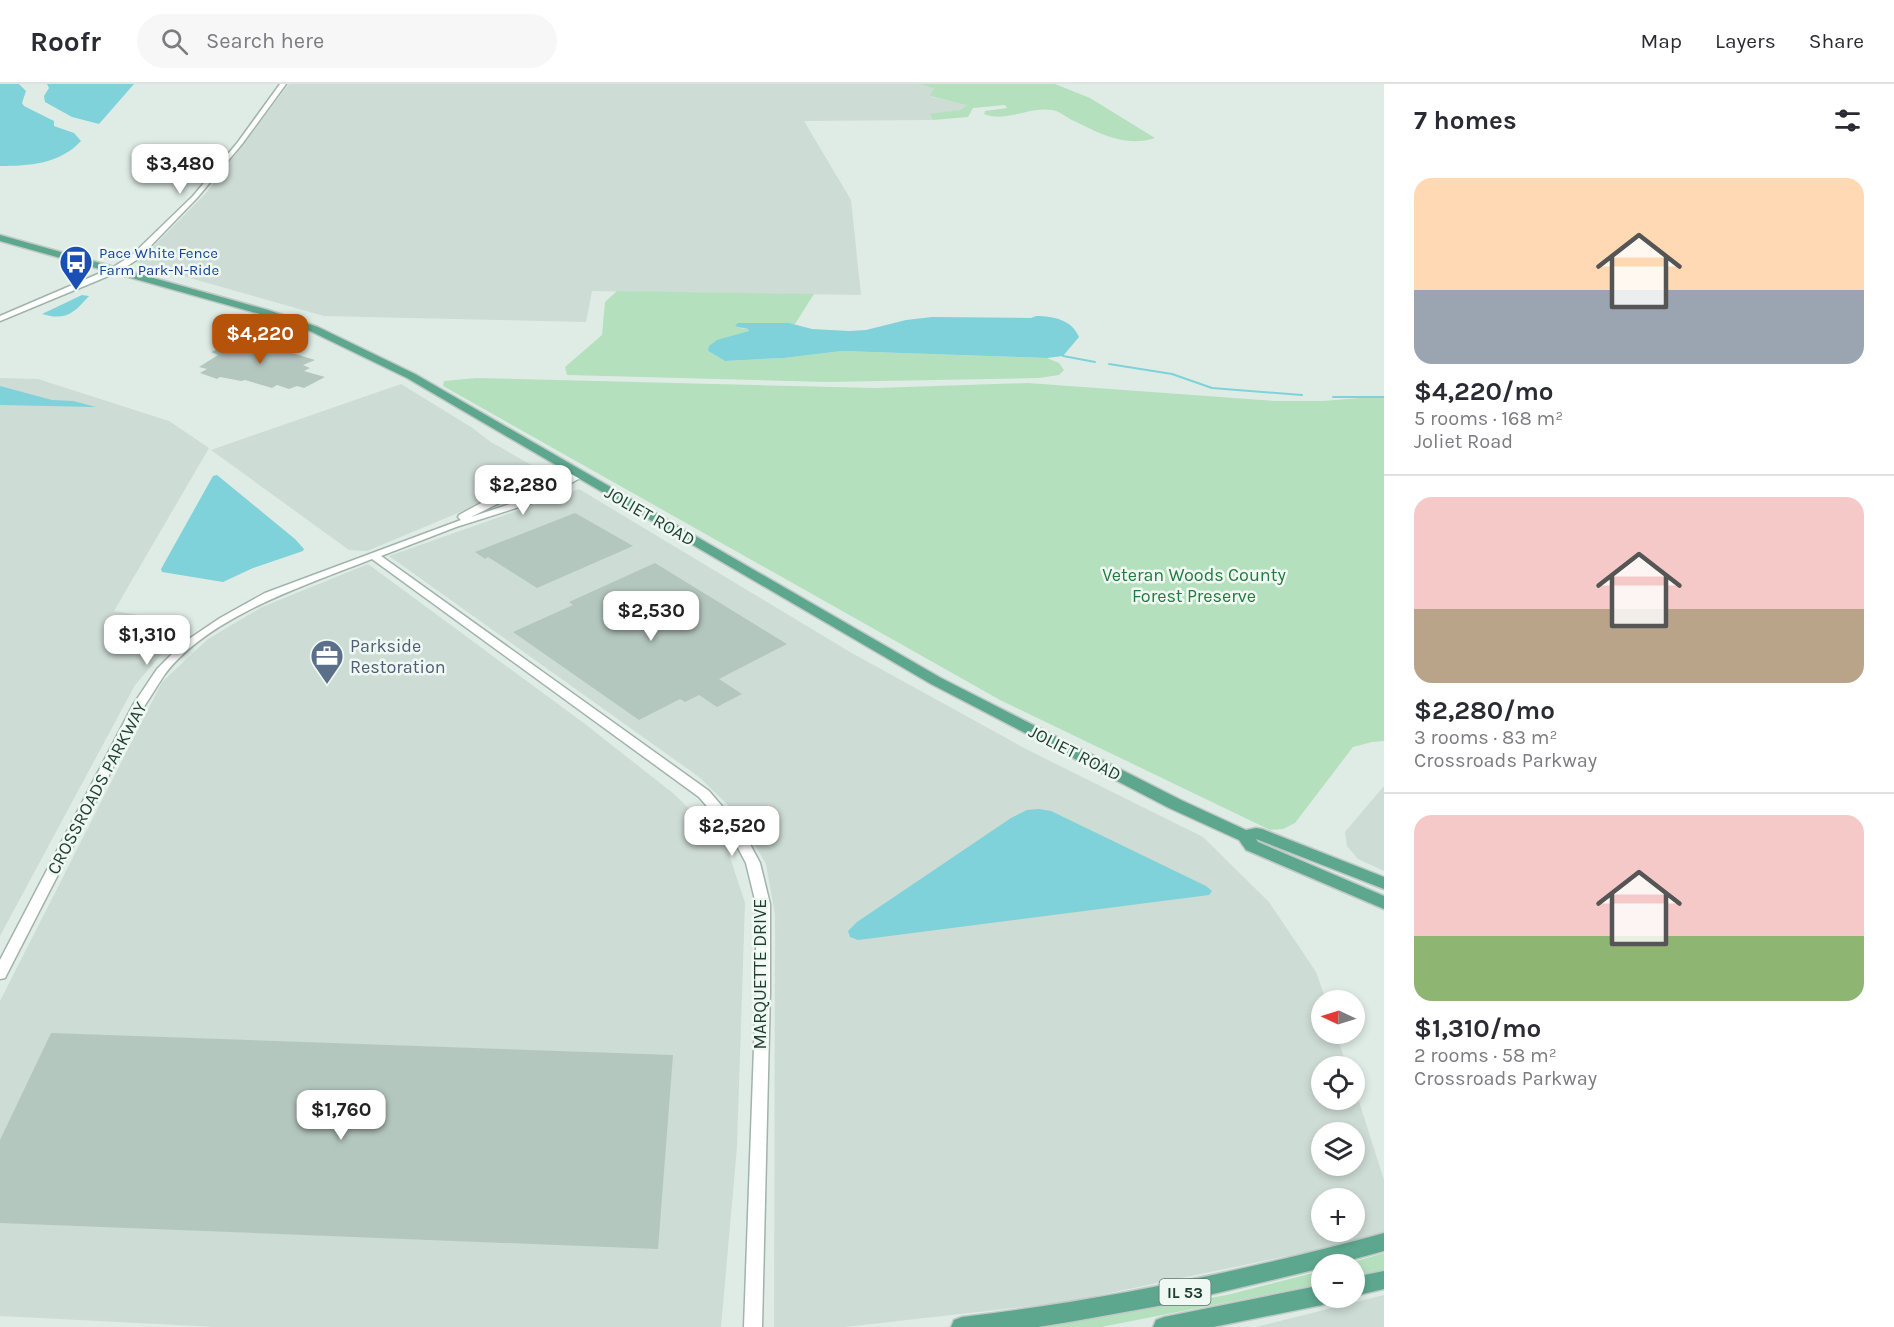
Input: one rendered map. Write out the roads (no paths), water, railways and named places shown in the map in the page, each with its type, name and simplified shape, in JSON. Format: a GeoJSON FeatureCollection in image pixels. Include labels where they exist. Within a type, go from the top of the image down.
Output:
{"type":"FeatureCollection","features":[{"type":"Feature","properties":{"kind":"main road","name":"JOLIET ROAD"},"geometry":{"type":"LineString","coordinates":[[0,238],[264,312],[345,343],[411,376],[936,681],[1174,804],[1245,836],[1252,846],[1384,903]]}},
{"type":"Feature","properties":{"kind":"main road","name":"JOLIET ROAD"},"geometry":{"type":"LineString","coordinates":[[1245,836],[1256,833],[1384,883]]}},
{"type":"Feature","properties":{"kind":"main road","name":"IL 53"},"geometry":{"type":"LineString","coordinates":[[962,1327],[1062,1314],[1230,1283],[1384,1242]]}},
{"type":"Feature","properties":{"kind":"main road"},"geometry":{"type":"LineString","coordinates":[[1365,1284],[1384,1280]]}},
{"type":"Feature","properties":{"kind":"main road","name":"IL 53"},"geometry":{"type":"LineString","coordinates":[[1164,1327],[1311,1297]]}},
{"type":"Feature","properties":{"kind":"street"},"geometry":{"type":"LineString","coordinates":[[0,319],[115,270],[159,236],[240,143],[283,84]]}},
{"type":"Feature","properties":{"kind":"street","name":"CROSSROADS PARKWAY"},"geometry":{"type":"LineString","coordinates":[[0,974],[139,705],[161,671],[187,645],[224,620],[269,596],[452,525],[493,513],[564,485],[579,475]]}},
{"type":"Feature","properties":{"kind":"street","name":"MARQUETTE DRIVE"},"geometry":{"type":"LineString","coordinates":[[373,555],[704,794],[736,831],[753,863],[763,904],[763,991],[753,1327]]}},
{"type":"Feature","properties":{"kind":"water"},"geometry":{"type":"Polygon","coordinates":[[[0,84],[19,84],[26,91],[22,103],[24,106],[54,121],[54,126],[74,133],[81,141],[64,155],[54,159],[33,164],[0,166],[0,84]]]}},
{"type":"Feature","properties":{"kind":"water"},"geometry":{"type":"Polygon","coordinates":[[[47,84],[134,84],[99,124],[72,117],[45,102],[44,96],[49,88],[47,84]]]}},
{"type":"Feature","properties":{"kind":"water"},"geometry":{"type":"Polygon","coordinates":[[[82,295],[89,296],[69,314],[57,317],[42,314],[82,295]]]}},
{"type":"Feature","properties":{"kind":"water"},"geometry":{"type":"Polygon","coordinates":[[[1036,316],[1062,320],[1076,331],[1079,337],[1063,356],[1047,358],[842,351],[784,358],[725,361],[708,351],[709,346],[717,340],[749,331],[735,326],[738,323],[789,323],[812,329],[849,331],[866,330],[906,320],[932,317],[1031,318],[1036,316]]]}},
{"type":"Feature","properties":{"kind":"water"},"geometry":{"type":"Polygon","coordinates":[[[0,386],[52,400],[73,401],[96,407],[0,405],[0,386]]]}},
{"type":"Feature","properties":{"kind":"water"},"geometry":{"type":"Polygon","coordinates":[[[217,475],[295,539],[304,549],[303,551],[253,568],[223,582],[162,572],[161,569],[213,476],[217,475]]]}},
{"type":"Feature","properties":{"kind":"water"},"geometry":{"type":"Polygon","coordinates":[[[1027,810],[1051,811],[1206,886],[1212,891],[1209,895],[858,940],[850,937],[848,931],[857,922],[1011,818],[1027,810]]]}},
{"type":"Feature","properties":{"kind":"waterway"},"geometry":{"type":"LineString","coordinates":[[1063,356],[1095,362]]}},
{"type":"Feature","properties":{"kind":"waterway"},"geometry":{"type":"LineString","coordinates":[[1109,364],[1172,374],[1212,388],[1302,395]]}},
{"type":"Feature","properties":{"kind":"waterway"},"geometry":{"type":"LineString","coordinates":[[1333,397],[1384,397]]}},
{"type":"Feature","properties":{"kind":"place","name":"Pace White Fence Farm Park-N-Ride"},"geometry":{"type":"Point","coordinates":[76,291]}},
{"type":"Feature","properties":{"kind":"place","name":"Parkside Restoration"},"geometry":{"type":"Point","coordinates":[327,685]}},
{"type":"Feature","properties":{"kind":"park label","name":"Veteran Woods County Forest Preserve"},"geometry":{"type":"Point","coordinates":[1194,585]}}]}
